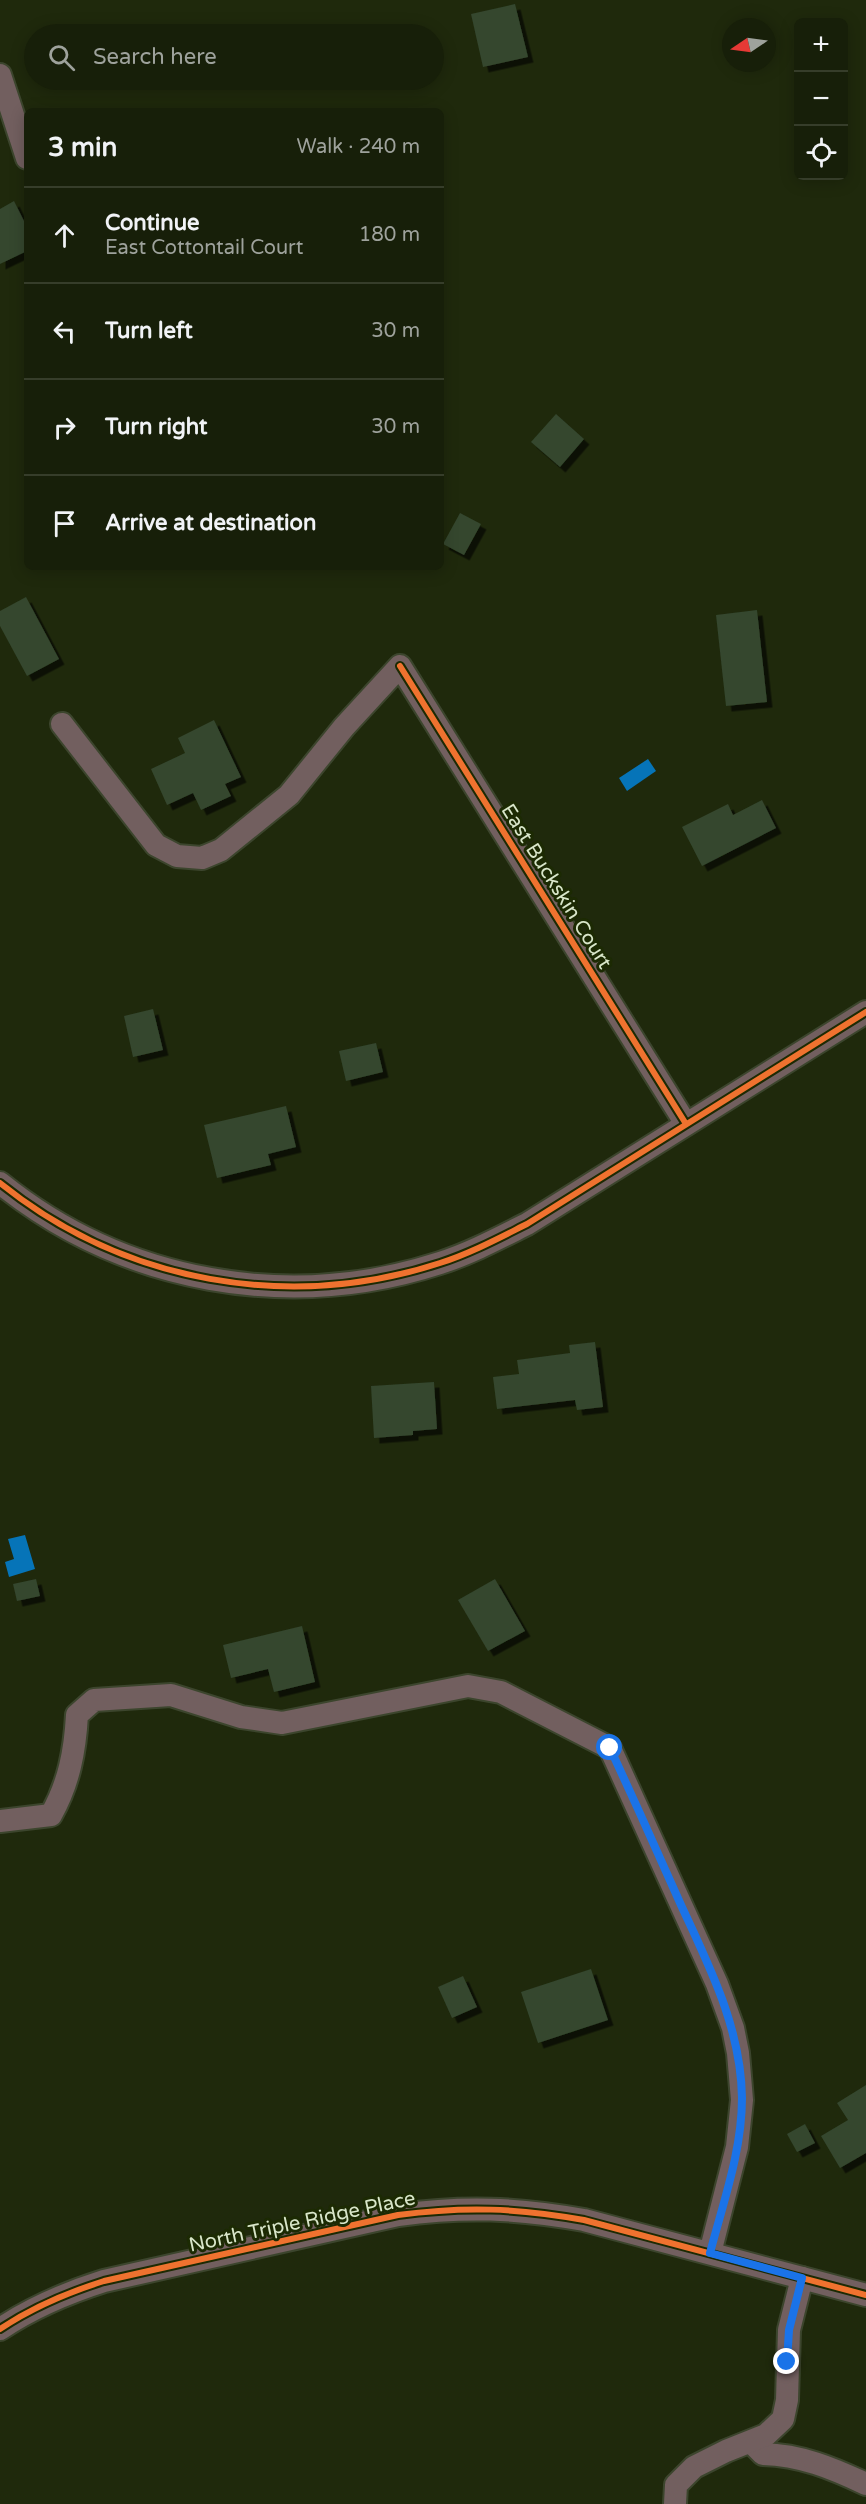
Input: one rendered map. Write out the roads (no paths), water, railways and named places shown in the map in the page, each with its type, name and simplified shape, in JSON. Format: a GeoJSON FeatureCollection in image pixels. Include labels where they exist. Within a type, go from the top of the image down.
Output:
{"type":"FeatureCollection","features":[{"type":"Feature","properties":{"kind":"street"},"geometry":{"type":"LineString","coordinates":[[0,75],[24,149]]}},
{"type":"Feature","properties":{"kind":"street","name":"East Buckskin Court"},"geometry":{"type":"LineString","coordinates":[[62,724],[156,845],[177,856],[202,858],[221,850],[289,795],[344,727],[400,666],[686,1124]]}},
{"type":"Feature","properties":{"kind":"street"},"geometry":{"type":"LineString","coordinates":[[0,1183],[57,1224],[99,1245],[154,1266],[199,1278],[257,1286],[304,1288],[351,1284],[397,1276],[442,1263],[527,1224],[866,1012]]}},
{"type":"Feature","properties":{"kind":"street"},"geometry":{"type":"LineString","coordinates":[[0,1821],[51,1815],[63,1792],[75,1750],[77,1715],[94,1700],[171,1695],[241,1717],[282,1723],[468,1686],[501,1692],[610,1748],[717,1984],[733,2028],[738,2053],[741,2076],[741,2123],[710,2253]]}},
{"type":"Feature","properties":{"kind":"street","name":"North Triple Ridge Place"},"geometry":{"type":"LineString","coordinates":[[0,2329],[31,2309],[67,2292],[104,2281],[398,2215],[444,2209],[491,2208],[538,2212],[585,2220],[866,2295]]}},
{"type":"Feature","properties":{"kind":"street"},"geometry":{"type":"LineString","coordinates":[[675,2504],[676,2485],[694,2467],[766,2435],[783,2419],[787,2400],[789,2330],[802,2278]]}},
{"type":"Feature","properties":{"kind":"street"},"geometry":{"type":"LineString","coordinates":[[751,2442],[763,2454],[785,2454],[824,2464],[866,2484]]}},
{"type":"Feature","properties":{"kind":"water"},"geometry":{"type":"Polygon","coordinates":[[[648,759],[656,771],[627,791],[619,778],[648,759]]]}},
{"type":"Feature","properties":{"kind":"water"},"geometry":{"type":"Polygon","coordinates":[[[25,1535],[35,1569],[9,1577],[5,1562],[14,1559],[8,1539],[25,1535]]]}}]}
